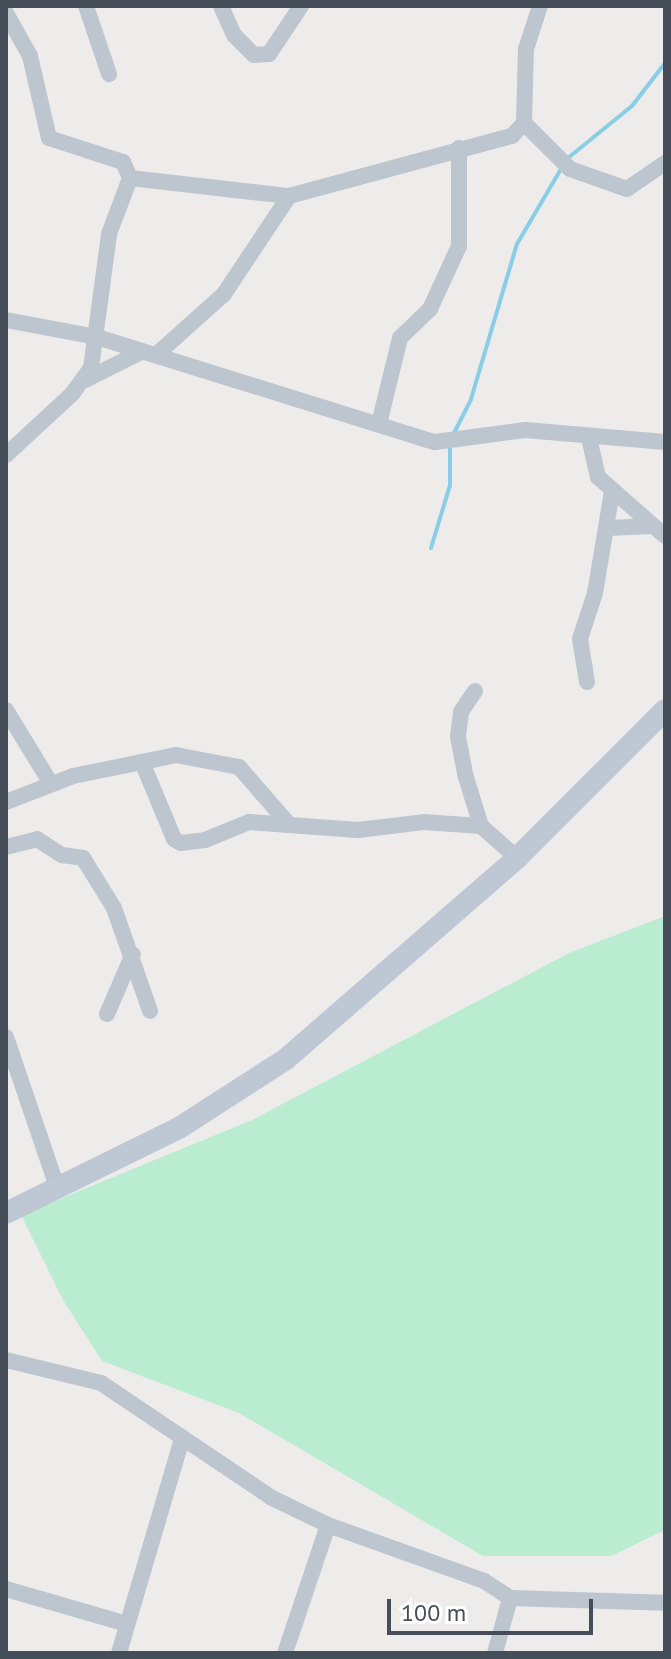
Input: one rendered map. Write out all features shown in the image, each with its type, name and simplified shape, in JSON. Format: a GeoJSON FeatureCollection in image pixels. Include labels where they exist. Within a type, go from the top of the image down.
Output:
{"type":"FeatureCollection","features":[{"type":"Feature","properties":{"kind":"street"},"geometry":{"type":"LineString","coordinates":[[86,6],[109,74]]}},
{"type":"Feature","properties":{"kind":"street"},"geometry":{"type":"LineString","coordinates":[[221,6],[234,35],[254,55],[269,54],[301,6]]}},
{"type":"Feature","properties":{"kind":"street"},"geometry":{"type":"LineString","coordinates":[[130,178],[289,196],[512,136],[524,123],[526,49],[540,6]]}},
{"type":"Feature","properties":{"kind":"street"},"geometry":{"type":"LineString","coordinates":[[6,13],[30,56],[49,138],[123,162],[130,178],[109,234],[97,337],[83,381]]}},
{"type":"Feature","properties":{"kind":"street"},"geometry":{"type":"LineString","coordinates":[[524,123],[570,169],[627,189],[665,163]]}},
{"type":"Feature","properties":{"kind":"street"},"geometry":{"type":"LineString","coordinates":[[379,424],[400,338],[430,309],[459,246],[459,148]]}},
{"type":"Feature","properties":{"kind":"street"},"geometry":{"type":"LineString","coordinates":[[6,455],[83,381],[148,354],[224,294],[289,196]]}},
{"type":"Feature","properties":{"kind":"street"},"geometry":{"type":"LineString","coordinates":[[6,320],[97,337],[435,442],[525,430],[589,438],[665,442]]}},
{"type":"Feature","properties":{"kind":"street"},"geometry":{"type":"LineString","coordinates":[[589,438],[591,464],[612,491],[658,531]]}},
{"type":"Feature","properties":{"kind":"street"},"geometry":{"type":"LineString","coordinates":[[587,682],[580,639],[608,528],[612,491]]}},
{"type":"Feature","properties":{"kind":"street"},"geometry":{"type":"LineString","coordinates":[[608,528],[658,531]]}},
{"type":"Feature","properties":{"kind":"street"},"geometry":{"type":"LineString","coordinates":[[475,691],[461,712],[458,737],[481,826],[517,858]]}},
{"type":"Feature","properties":{"kind":"street"},"geometry":{"type":"LineString","coordinates":[[6,710],[50,782]]}},
{"type":"Feature","properties":{"kind":"street"},"geometry":{"type":"LineString","coordinates":[[6,1213],[179,1128],[286,1059],[517,858],[665,710]]}},
{"type":"Feature","properties":{"kind":"street"},"geometry":{"type":"LineString","coordinates":[[6,802],[50,782],[176,755],[239,767],[286,821]]}},
{"type":"Feature","properties":{"kind":"street"},"geometry":{"type":"LineString","coordinates":[[142,762],[176,841],[205,840],[249,822],[286,821],[321,830],[424,822],[481,826]]}},
{"type":"Feature","properties":{"kind":"street"},"geometry":{"type":"LineString","coordinates":[[6,847],[37,839],[62,855],[81,856],[114,908],[133,954],[150,1011]]}},
{"type":"Feature","properties":{"kind":"street"},"geometry":{"type":"LineString","coordinates":[[107,1014],[133,954]]}},
{"type":"Feature","properties":{"kind":"street"},"geometry":{"type":"LineString","coordinates":[[6,1037],[58,1190]]}},
{"type":"Feature","properties":{"kind":"street"},"geometry":{"type":"LineString","coordinates":[[6,1360],[101,1383],[181,1442],[272,1498],[328,1525],[484,1581],[510,1598],[665,1603]]}},
{"type":"Feature","properties":{"kind":"street"},"geometry":{"type":"LineString","coordinates":[[119,1653],[181,1442]]}},
{"type":"Feature","properties":{"kind":"street"},"geometry":{"type":"LineString","coordinates":[[285,1653],[328,1525]]}},
{"type":"Feature","properties":{"kind":"street"},"geometry":{"type":"LineString","coordinates":[[6,1589],[127,1624]]}},
{"type":"Feature","properties":{"kind":"street"},"geometry":{"type":"LineString","coordinates":[[495,1653],[510,1598]]}},
{"type":"Feature","properties":{"kind":"green space"},"geometry":{"type":"Polygon","coordinates":[[[665,916],[665,1530],[611,1556],[483,1556],[239,1413],[102,1361],[63,1300],[21,1215],[252,1120],[569,953],[665,916]]]}},
{"type":"Feature","properties":{"kind":"waterway"},"geometry":{"type":"LineString","coordinates":[[568,158],[632,106],[665,63]]}},
{"type":"Feature","properties":{"kind":"waterway"},"geometry":{"type":"LineString","coordinates":[[454,433],[471,399],[517,244],[561,169]]}},
{"type":"Feature","properties":{"kind":"waterway"},"geometry":{"type":"LineString","coordinates":[[431,548],[450,485],[450,445]]}}]}
